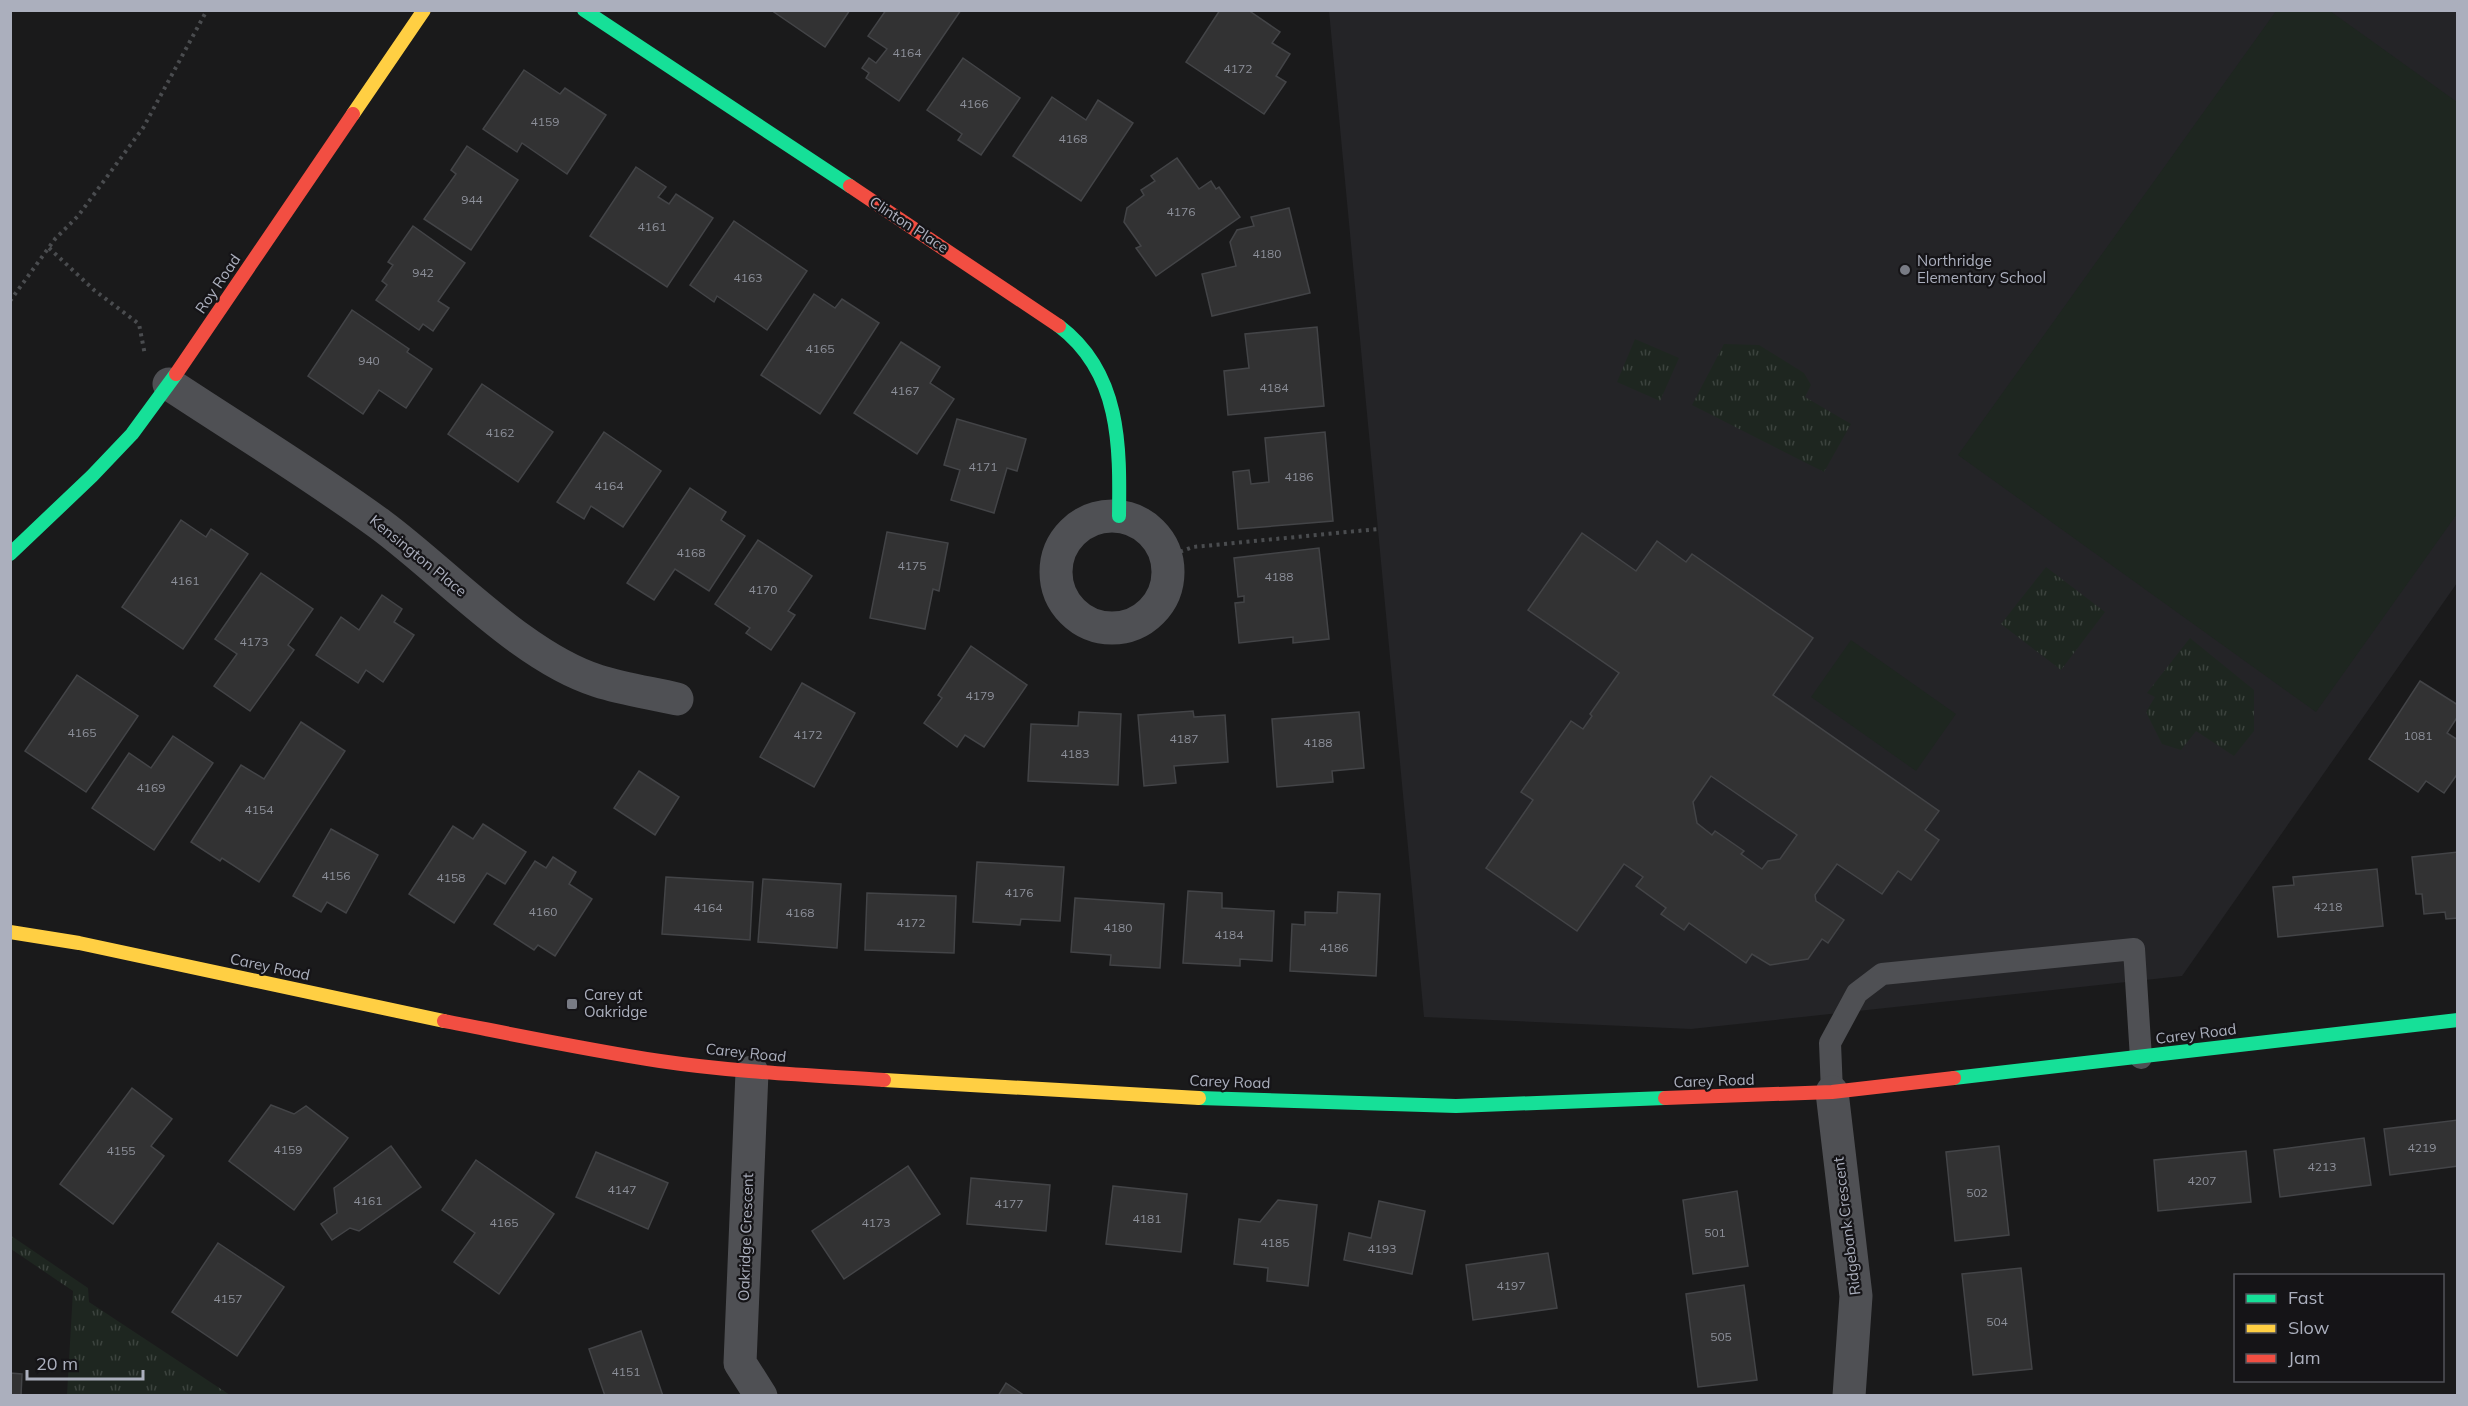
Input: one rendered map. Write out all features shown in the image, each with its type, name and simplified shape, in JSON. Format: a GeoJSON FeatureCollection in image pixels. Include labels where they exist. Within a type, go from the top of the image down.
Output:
{"type":"FeatureCollection","features":[{"type":"Feature","properties":{"kind":"street","name":"Roy Road"},"geometry":{"type":"LineString","coordinates":[[10,554],[132,434],[169,384],[424,10]]}},
{"type":"Feature","properties":{"kind":"street","name":"Clinton Place"},"geometry":{"type":"LineString","coordinates":[[584,10],[1039,311],[1072,337],[1094,362],[1113,398],[1119,442],[1119,516]]}},
{"type":"Feature","properties":{"kind":"street","name":"Kensington Place"},"geometry":{"type":"LineString","coordinates":[[169,384],[357,507],[514,634],[555,662],[597,681],[677,699]]}},
{"type":"Feature","properties":{"kind":"street"},"geometry":{"type":"LineString","coordinates":[[1119,516],[1140,523],[1157,538],[1167,557],[1168,579],[1161,600],[1146,617],[1127,626],[1104,628],[1084,620],[1067,606],[1058,586],[1056,565],[1063,544],[1078,527],[1097,517],[1119,516]]}},
{"type":"Feature","properties":{"kind":"street","name":"Carey Road"},"geometry":{"type":"LineString","coordinates":[[10,932],[90,945],[389,1010],[559,1044],[752,1072],[1160,1096],[1456,1106],[1832,1092],[2457,1020]]}},
{"type":"Feature","properties":{"kind":"street","name":"Oakridge Crescent"},"geometry":{"type":"LineString","coordinates":[[752,1072],[740,1363],[761,1395]]}},
{"type":"Feature","properties":{"kind":"street","name":"Ridgebank Crescent"},"geometry":{"type":"LineString","coordinates":[[1832,1092],[1856,1296],[1850,1395]]}},
{"type":"Feature","properties":{"kind":"lane"},"geometry":{"type":"LineString","coordinates":[[1832,1092],[1830,1043],[1857,993],[1882,974],[2137,940],[2140,1058]]}},
{"type":"Feature","properties":{"kind":"path"},"geometry":{"type":"LineString","coordinates":[[10,301],[55,239],[78,216],[143,128],[207,10]]}},
{"type":"Feature","properties":{"kind":"path"},"geometry":{"type":"LineString","coordinates":[[49,248],[94,290],[139,324],[147,370],[169,384]]}},
{"type":"Feature","properties":{"kind":"path"},"geometry":{"type":"LineString","coordinates":[[1167,557],[1193,547],[1378,529]]}},
{"type":"Feature","properties":{"kind":"shaded area","name":"Northridge Elementary School"},"geometry":{"type":"Polygon","coordinates":[[[1329,11],[2457,11],[2457,583],[2182,976],[1691,1029],[1424,1017],[1329,11]]]}},
{"type":"Feature","properties":{"kind":"green space"},"geometry":{"type":"Polygon","coordinates":[[[2276,11],[2330,11],[2457,102],[2457,514],[2316,712],[1958,455],[2276,11]]]}},
{"type":"Feature","properties":{"kind":"green space"},"geometry":{"type":"Polygon","coordinates":[[[1635,339],[1679,358],[1660,401],[1617,382],[1635,339]]]}},
{"type":"Feature","properties":{"kind":"green space"},"geometry":{"type":"Polygon","coordinates":[[[1724,344],[1759,345],[1804,373],[1811,385],[1805,397],[1851,424],[1824,472],[1692,405],[1724,344]]]}},
{"type":"Feature","properties":{"kind":"green space"},"geometry":{"type":"Polygon","coordinates":[[[2046,567],[2105,612],[2061,670],[2001,624],[2046,567]]]}},
{"type":"Feature","properties":{"kind":"green space"},"geometry":{"type":"Polygon","coordinates":[[[2190,638],[2254,690],[2254,731],[2234,756],[2196,731],[2181,750],[2162,744],[2146,712],[2155,697],[2147,693],[2190,638]]]}},
{"type":"Feature","properties":{"kind":"green space"},"geometry":{"type":"Polygon","coordinates":[[[1851,640],[1956,714],[1916,771],[1811,697],[1851,640]]]}},
{"type":"Feature","properties":{"kind":"green space"},"geometry":{"type":"Polygon","coordinates":[[[10,1235],[88,1288],[89,1302],[230,1395],[67,1395],[73,1291],[11,1249],[10,1235]]]}},
{"type":"Feature","properties":{"kind":"building"},"geometry":{"type":"Polygon","coordinates":[[[771,10],[850,10],[825,47],[771,10]]]}},
{"type":"Feature","properties":{"kind":"building"},"geometry":{"type":"Polygon","coordinates":[[[886,10],[961,10],[899,101],[866,78],[869,73],[862,68],[869,58],[876,63],[887,49],[868,36],[886,10]]]}},
{"type":"Feature","properties":{"kind":"building"},"geometry":{"type":"Polygon","coordinates":[[[1220,10],[1248,10],[1280,32],[1272,43],[1290,54],[1276,76],[1286,82],[1264,114],[1186,62],[1220,10]]]}},
{"type":"Feature","properties":{"kind":"building"},"geometry":{"type":"Polygon","coordinates":[[[963,58],[1020,98],[981,155],[958,140],[962,134],[927,110],[963,58]]]}},
{"type":"Feature","properties":{"kind":"building"},"geometry":{"type":"Polygon","coordinates":[[[524,70],[560,94],[565,88],[606,115],[567,174],[522,143],[517,152],[483,129],[524,70]]]}},
{"type":"Feature","properties":{"kind":"building"},"geometry":{"type":"Polygon","coordinates":[[[1052,97],[1086,120],[1098,100],[1133,123],[1081,201],[1013,156],[1052,97]]]}},
{"type":"Feature","properties":{"kind":"building"},"geometry":{"type":"Polygon","coordinates":[[[467,146],[518,180],[471,250],[424,219],[456,174],[451,170],[467,146]]]}},
{"type":"Feature","properties":{"kind":"building"},"geometry":{"type":"Polygon","coordinates":[[[1177,158],[1199,189],[1211,181],[1216,189],[1219,187],[1240,217],[1156,276],[1136,248],[1141,246],[1124,222],[1127,208],[1144,195],[1141,190],[1155,181],[1151,176],[1177,158]]]}},
{"type":"Feature","properties":{"kind":"building"},"geometry":{"type":"Polygon","coordinates":[[[636,167],[666,187],[658,197],[669,204],[676,194],[713,218],[667,287],[590,236],[636,167]]]}},
{"type":"Feature","properties":{"kind":"building"},"geometry":{"type":"Polygon","coordinates":[[[1289,208],[1310,293],[1212,316],[1202,274],[1236,266],[1230,242],[1237,230],[1254,226],[1251,217],[1289,208]]]}},
{"type":"Feature","properties":{"kind":"building"},"geometry":{"type":"Polygon","coordinates":[[[734,221],[807,271],[767,330],[717,296],[714,302],[690,285],[734,221]]]}},
{"type":"Feature","properties":{"kind":"building"},"geometry":{"type":"Polygon","coordinates":[[[413,226],[465,263],[438,301],[449,308],[433,331],[423,324],[419,330],[376,300],[387,285],[382,281],[393,265],[388,262],[413,226]]]}},
{"type":"Feature","properties":{"kind":"building"},"geometry":{"type":"Polygon","coordinates":[[[814,294],[835,308],[842,299],[879,323],[820,414],[761,375],[814,294]]]}},
{"type":"Feature","properties":{"kind":"building"},"geometry":{"type":"Polygon","coordinates":[[[352,310],[409,349],[407,352],[432,369],[406,408],[379,390],[363,414],[308,376],[352,310]]]}},
{"type":"Feature","properties":{"kind":"building"},"geometry":{"type":"Polygon","coordinates":[[[1317,327],[1324,406],[1228,415],[1224,371],[1249,368],[1245,334],[1317,327]]]}},
{"type":"Feature","properties":{"kind":"building"},"geometry":{"type":"Polygon","coordinates":[[[901,342],[940,367],[930,383],[954,399],[917,454],[854,413],[901,342]]]}},
{"type":"Feature","properties":{"kind":"building"},"geometry":{"type":"Polygon","coordinates":[[[482,384],[553,432],[518,482],[448,434],[482,384]]]}},
{"type":"Feature","properties":{"kind":"building"},"geometry":{"type":"Polygon","coordinates":[[[957,419],[1026,439],[1017,471],[1007,468],[994,513],[951,500],[960,470],[944,465],[957,419]]]}},
{"type":"Feature","properties":{"kind":"building"},"geometry":{"type":"Polygon","coordinates":[[[604,432],[661,471],[623,527],[591,506],[584,519],[557,502],[604,432]]]}},
{"type":"Feature","properties":{"kind":"building"},"geometry":{"type":"Polygon","coordinates":[[[1325,432],[1333,521],[1238,529],[1233,472],[1249,470],[1251,484],[1269,482],[1265,438],[1325,432]]]}},
{"type":"Feature","properties":{"kind":"building"},"geometry":{"type":"Polygon","coordinates":[[[690,488],[726,512],[721,520],[745,536],[709,591],[675,569],[654,600],[627,583],[690,488]]]}},
{"type":"Feature","properties":{"kind":"building"},"geometry":{"type":"Polygon","coordinates":[[[181,520],[206,537],[211,529],[248,554],[183,649],[122,607],[181,520]]]}},
{"type":"Feature","properties":{"kind":"building"},"geometry":{"type":"Polygon","coordinates":[[[887,532],[948,543],[939,591],[933,589],[925,629],[870,618],[887,532]]]}},
{"type":"Feature","properties":{"kind":"building"},"geometry":{"type":"Polygon","coordinates":[[[1582,533],[1636,571],[1657,541],[1686,562],[1692,554],[1813,638],[1773,695],[1939,811],[1925,830],[1939,840],[1911,880],[1898,871],[1882,894],[1837,864],[1815,895],[1816,901],[1844,920],[1828,943],[1822,939],[1808,959],[1770,965],[1752,954],[1746,963],[1689,923],[1684,930],[1661,914],[1666,908],[1636,886],[1643,877],[1624,864],[1577,931],[1486,868],[1533,800],[1521,792],[1571,721],[1583,729],[1592,716],[1590,714],[1619,673],[1528,610],[1582,533]],[[1711,776],[1693,802],[1697,823],[1712,835],[1715,831],[1744,851],[1741,854],[1762,869],[1768,861],[1780,859],[1797,835],[1711,776]]]}},
{"type":"Feature","properties":{"kind":"building"},"geometry":{"type":"Polygon","coordinates":[[[758,540],[812,576],[788,611],[795,615],[771,650],[746,633],[750,628],[715,604],[758,540]]]}},
{"type":"Feature","properties":{"kind":"building"},"geometry":{"type":"Polygon","coordinates":[[[1319,548],[1329,639],[1293,643],[1293,637],[1239,643],[1235,603],[1244,602],[1244,596],[1238,597],[1234,558],[1319,548]]]}},
{"type":"Feature","properties":{"kind":"building"},"geometry":{"type":"Polygon","coordinates":[[[261,573],[313,609],[288,645],[294,650],[250,711],[214,686],[237,654],[215,639],[261,573]]]}},
{"type":"Feature","properties":{"kind":"building"},"geometry":{"type":"Polygon","coordinates":[[[382,595],[402,609],[394,622],[414,635],[383,682],[366,670],[358,683],[316,655],[341,617],[359,630],[382,595]]]}},
{"type":"Feature","properties":{"kind":"building"},"geometry":{"type":"Polygon","coordinates":[[[971,646],[1027,685],[984,747],[965,735],[957,747],[924,723],[942,698],[938,695],[971,646]]]}},
{"type":"Feature","properties":{"kind":"building"},"geometry":{"type":"Polygon","coordinates":[[[77,675],[138,716],[86,792],[25,751],[77,675]]]}},
{"type":"Feature","properties":{"kind":"building"},"geometry":{"type":"Polygon","coordinates":[[[2420,681],[2458,705],[2458,716],[2447,733],[2458,740],[2458,773],[2444,793],[2426,781],[2418,792],[2369,759],[2420,681]]]}},
{"type":"Feature","properties":{"kind":"building"},"geometry":{"type":"Polygon","coordinates":[[[802,683],[855,713],[814,787],[760,757],[802,683]]]}},
{"type":"Feature","properties":{"kind":"building"},"geometry":{"type":"Polygon","coordinates":[[[1193,711],[1194,717],[1225,715],[1228,762],[1174,766],[1176,783],[1144,786],[1138,715],[1193,711]]]}},
{"type":"Feature","properties":{"kind":"building"},"geometry":{"type":"Polygon","coordinates":[[[1079,712],[1121,714],[1118,785],[1028,781],[1031,724],[1078,726],[1079,712]]]}},
{"type":"Feature","properties":{"kind":"building"},"geometry":{"type":"Polygon","coordinates":[[[1359,712],[1364,768],[1332,771],[1333,782],[1277,787],[1272,719],[1359,712]]]}},
{"type":"Feature","properties":{"kind":"building"},"geometry":{"type":"Polygon","coordinates":[[[301,722],[345,751],[259,882],[222,858],[220,861],[191,842],[241,765],[264,779],[301,722]]]}},
{"type":"Feature","properties":{"kind":"building"},"geometry":{"type":"Polygon","coordinates":[[[173,736],[213,763],[154,850],[92,808],[129,753],[151,768],[173,736]]]}},
{"type":"Feature","properties":{"kind":"building"},"geometry":{"type":"Polygon","coordinates":[[[639,771],[679,797],[655,835],[614,808],[639,771]]]}},
{"type":"Feature","properties":{"kind":"building"},"geometry":{"type":"Polygon","coordinates":[[[483,824],[526,852],[505,884],[487,873],[454,923],[409,894],[453,826],[473,839],[483,824]]]}},
{"type":"Feature","properties":{"kind":"building"},"geometry":{"type":"Polygon","coordinates":[[[331,829],[378,855],[346,913],[327,902],[321,912],[293,896],[331,829]]]}},
{"type":"Feature","properties":{"kind":"building"},"geometry":{"type":"Polygon","coordinates":[[[2458,852],[2458,918],[2446,919],[2445,912],[2424,914],[2422,894],[2416,894],[2412,857],[2458,852]]]}},
{"type":"Feature","properties":{"kind":"building"},"geometry":{"type":"Polygon","coordinates":[[[553,857],[576,872],[569,884],[592,899],[555,956],[538,945],[534,950],[494,924],[535,861],[546,868],[553,857]]]}},
{"type":"Feature","properties":{"kind":"building"},"geometry":{"type":"Polygon","coordinates":[[[977,862],[1064,867],[1060,921],[1021,919],[1020,925],[973,922],[977,862]]]}},
{"type":"Feature","properties":{"kind":"building"},"geometry":{"type":"Polygon","coordinates":[[[2377,869],[2383,926],[2278,937],[2273,887],[2294,885],[2293,877],[2377,869]]]}},
{"type":"Feature","properties":{"kind":"building"},"geometry":{"type":"Polygon","coordinates":[[[666,877],[753,882],[750,940],[662,934],[666,877]]]}},
{"type":"Feature","properties":{"kind":"building"},"geometry":{"type":"Polygon","coordinates":[[[763,879],[841,884],[837,948],[758,942],[763,879]]]}},
{"type":"Feature","properties":{"kind":"building"},"geometry":{"type":"Polygon","coordinates":[[[1188,891],[1222,893],[1222,908],[1274,911],[1272,961],[1240,959],[1240,966],[1183,963],[1188,891]]]}},
{"type":"Feature","properties":{"kind":"building"},"geometry":{"type":"Polygon","coordinates":[[[1338,892],[1380,894],[1376,976],[1290,971],[1292,924],[1305,925],[1305,912],[1337,913],[1338,892]]]}},
{"type":"Feature","properties":{"kind":"building"},"geometry":{"type":"Polygon","coordinates":[[[867,893],[956,896],[954,953],[865,950],[867,893]]]}},
{"type":"Feature","properties":{"kind":"building"},"geometry":{"type":"Polygon","coordinates":[[[1075,898],[1164,904],[1160,968],[1110,965],[1111,955],[1071,952],[1075,898]]]}},
{"type":"Feature","properties":{"kind":"building"},"geometry":{"type":"Polygon","coordinates":[[[132,1088],[172,1119],[151,1146],[164,1156],[113,1224],[60,1184],[132,1088]]]}},
{"type":"Feature","properties":{"kind":"building"},"geometry":{"type":"Polygon","coordinates":[[[271,1105],[294,1114],[306,1106],[348,1138],[294,1210],[229,1161],[271,1105]]]}},
{"type":"Feature","properties":{"kind":"building"},"geometry":{"type":"Polygon","coordinates":[[[2458,1120],[2458,1166],[2390,1175],[2384,1129],[2458,1120]]]}},
{"type":"Feature","properties":{"kind":"building"},"geometry":{"type":"Polygon","coordinates":[[[2364,1138],[2371,1185],[2280,1197],[2274,1150],[2364,1138]]]}},
{"type":"Feature","properties":{"kind":"building"},"geometry":{"type":"Polygon","coordinates":[[[391,1146],[421,1187],[359,1231],[350,1228],[332,1240],[321,1224],[337,1213],[334,1188],[391,1146]]]}},
{"type":"Feature","properties":{"kind":"building"},"geometry":{"type":"Polygon","coordinates":[[[1999,1146],[2009,1235],[1955,1241],[1946,1152],[1999,1146]]]}},
{"type":"Feature","properties":{"kind":"building"},"geometry":{"type":"Polygon","coordinates":[[[2246,1151],[2251,1202],[2158,1211],[2154,1160],[2246,1151]]]}},
{"type":"Feature","properties":{"kind":"building"},"geometry":{"type":"Polygon","coordinates":[[[596,1152],[668,1183],[648,1229],[576,1197],[596,1152]]]}},
{"type":"Feature","properties":{"kind":"building"},"geometry":{"type":"Polygon","coordinates":[[[476,1160],[554,1214],[499,1294],[454,1262],[475,1233],[442,1210],[476,1160]]]}},
{"type":"Feature","properties":{"kind":"building"},"geometry":{"type":"Polygon","coordinates":[[[908,1166],[940,1214],[844,1279],[812,1231],[908,1166]]]}},
{"type":"Feature","properties":{"kind":"building"},"geometry":{"type":"Polygon","coordinates":[[[971,1178],[1050,1185],[1046,1231],[967,1224],[971,1178]]]}},
{"type":"Feature","properties":{"kind":"building"},"geometry":{"type":"Polygon","coordinates":[[[1113,1186],[1187,1194],[1181,1252],[1106,1244],[1113,1186]]]}},
{"type":"Feature","properties":{"kind":"building"},"geometry":{"type":"Polygon","coordinates":[[[1737,1191],[1748,1266],[1693,1274],[1683,1200],[1737,1191]]]}},
{"type":"Feature","properties":{"kind":"building"},"geometry":{"type":"Polygon","coordinates":[[[1278,1200],[1317,1205],[1308,1286],[1267,1281],[1268,1268],[1234,1264],[1239,1219],[1260,1222],[1278,1200]]]}},
{"type":"Feature","properties":{"kind":"building"},"geometry":{"type":"Polygon","coordinates":[[[1379,1201],[1425,1211],[1412,1274],[1344,1260],[1349,1233],[1371,1238],[1379,1201]]]}},
{"type":"Feature","properties":{"kind":"building"},"geometry":{"type":"Polygon","coordinates":[[[218,1243],[284,1287],[237,1356],[172,1312],[218,1243]]]}},
{"type":"Feature","properties":{"kind":"building"},"geometry":{"type":"Polygon","coordinates":[[[1548,1253],[1557,1308],[1473,1320],[1466,1265],[1548,1253]]]}},
{"type":"Feature","properties":{"kind":"building"},"geometry":{"type":"Polygon","coordinates":[[[2021,1268],[2032,1369],[1973,1375],[1962,1274],[2021,1268]]]}},
{"type":"Feature","properties":{"kind":"building"},"geometry":{"type":"Polygon","coordinates":[[[1744,1285],[1757,1380],[1698,1387],[1686,1294],[1744,1285]]]}},
{"type":"Feature","properties":{"kind":"building"},"geometry":{"type":"Polygon","coordinates":[[[641,1331],[663,1396],[605,1396],[589,1349],[641,1331]]]}},
{"type":"Feature","properties":{"kind":"building"},"geometry":{"type":"Polygon","coordinates":[[[10,1373],[22,1374],[21,1396],[10,1396],[10,1373]]]}},
{"type":"Feature","properties":{"kind":"building"},"geometry":{"type":"Polygon","coordinates":[[[1006,1383],[1025,1396],[998,1396],[1006,1383]]]}},
{"type":"Feature","properties":{"kind":"traffic: fast"},"geometry":{"type":"LineString","coordinates":[[584,10],[850,186]]}},
{"type":"Feature","properties":{"kind":"traffic: fast"},"geometry":{"type":"LineString","coordinates":[[1059,326],[1079,345],[1095,366],[1113,412],[1119,463],[1119,516]]}},
{"type":"Feature","properties":{"kind":"traffic: fast"},"geometry":{"type":"LineString","coordinates":[[10,554],[92,476],[132,434],[176,374]]}},
{"type":"Feature","properties":{"kind":"traffic: fast"},"geometry":{"type":"LineString","coordinates":[[1954,1078],[2458,1020]]}},
{"type":"Feature","properties":{"kind":"traffic: fast"},"geometry":{"type":"LineString","coordinates":[[1199,1098],[1456,1106],[1665,1098]]}},
{"type":"Feature","properties":{"kind":"traffic: slow"},"geometry":{"type":"LineString","coordinates":[[353,114],[424,10]]}},
{"type":"Feature","properties":{"kind":"traffic: slow"},"geometry":{"type":"LineString","coordinates":[[10,932],[79,943],[444,1021]]}},
{"type":"Feature","properties":{"kind":"traffic: slow"},"geometry":{"type":"LineString","coordinates":[[884,1080],[1199,1098]]}},
{"type":"Feature","properties":{"kind":"traffic: jam"},"geometry":{"type":"LineString","coordinates":[[176,374],[353,114]]}},
{"type":"Feature","properties":{"kind":"traffic: jam"},"geometry":{"type":"LineString","coordinates":[[850,186],[1059,326]]}},
{"type":"Feature","properties":{"kind":"traffic: jam"},"geometry":{"type":"LineString","coordinates":[[444,1021],[688,1065],[884,1080]]}},
{"type":"Feature","properties":{"kind":"traffic: jam"},"geometry":{"type":"LineString","coordinates":[[1665,1098],[1832,1092],[1954,1078]]}},
{"type":"Feature","properties":{"kind":"place","name":"Northridge Elementary School"},"geometry":{"type":"Point","coordinates":[1905,270]}},
{"type":"Feature","properties":{"kind":"place","name":"Carey at Oakridge"},"geometry":{"type":"Point","coordinates":[572,1004]}}]}
